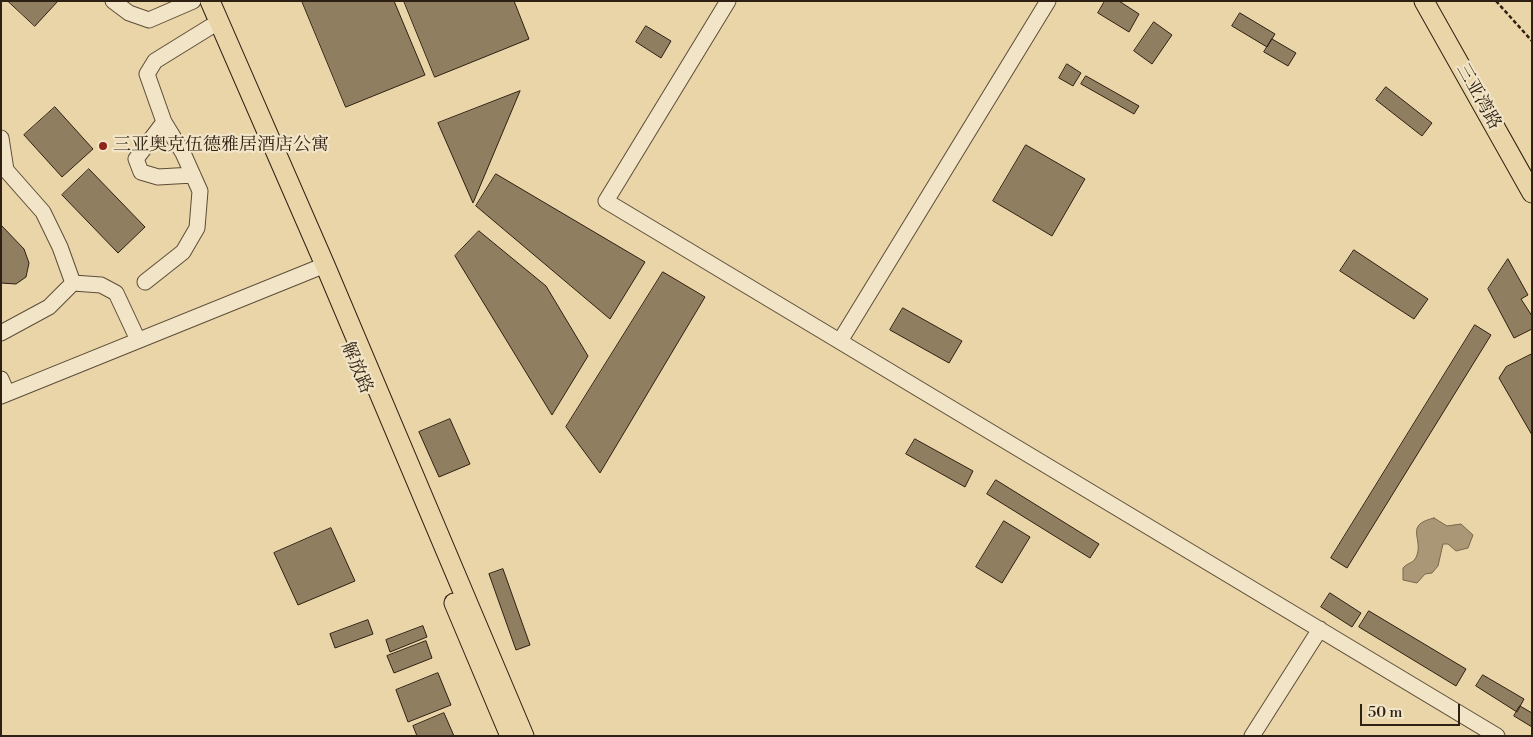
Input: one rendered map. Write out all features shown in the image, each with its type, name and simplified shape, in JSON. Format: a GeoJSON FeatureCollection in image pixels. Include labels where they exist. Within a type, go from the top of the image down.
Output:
{"type":"FeatureCollection","features":[{"type":"Feature","properties":{"kind":"main road","name":"解放路"},"geometry":{"type":"LineString","coordinates":[[199,1],[320,267],[510,736]]}},
{"type":"Feature","properties":{"kind":"main road"},"geometry":{"type":"LineString","coordinates":[[210,1],[320,267],[524,736]]}},
{"type":"Feature","properties":{"kind":"main road","name":"三亚湾路"},"geometry":{"type":"LineString","coordinates":[[1424,1],[1532,193]]}},
{"type":"Feature","properties":{"kind":"main road","name":"三亚湾路"},"geometry":{"type":"LineString","coordinates":[[1437,1],[1532,169]]}},
{"type":"Feature","properties":{"kind":"street"},"geometry":{"type":"LineString","coordinates":[[113,1],[129,13],[149,20],[194,1]]}},
{"type":"Feature","properties":{"kind":"street"},"geometry":{"type":"LineString","coordinates":[[728,1],[606,201],[1497,736]]}},
{"type":"Feature","properties":{"kind":"street"},"geometry":{"type":"LineString","coordinates":[[840,341],[1048,1]]}},
{"type":"Feature","properties":{"kind":"street"},"geometry":{"type":"LineString","coordinates":[[145,282],[184,252],[197,228],[200,190],[183,153],[164,122],[147,74],[155,61],[210,27]]}},
{"type":"Feature","properties":{"kind":"street"},"geometry":{"type":"LineString","coordinates":[[164,122],[136,159],[141,172],[158,177],[192,175]]}},
{"type":"Feature","properties":{"kind":"street"},"geometry":{"type":"LineString","coordinates":[[1,138],[6,170],[43,212],[60,247],[74,283]]}},
{"type":"Feature","properties":{"kind":"street"},"geometry":{"type":"LineString","coordinates":[[1,379],[4,395],[320,267]]}},
{"type":"Feature","properties":{"kind":"street"},"geometry":{"type":"LineString","coordinates":[[1,333],[50,307],[74,283],[101,285],[116,293],[138,340]]}},
{"type":"Feature","properties":{"kind":"street"},"geometry":{"type":"LineString","coordinates":[[1252,736],[1320,629]]}},
{"type":"Feature","properties":{"kind":"path"},"geometry":{"type":"LineString","coordinates":[[1496,1],[1532,41]]}},
{"type":"Feature","properties":{"kind":"shaded area"},"geometry":{"type":"Polygon","coordinates":[[[1434,518],[1447,526],[1461,524],[1473,535],[1468,548],[1456,551],[1448,544],[1443,544],[1438,566],[1432,573],[1425,574],[1417,583],[1403,580],[1403,568],[1414,560],[1417,555],[1417,528],[1425,521],[1434,518]]]}},
{"type":"Feature","properties":{"kind":"building"},"geometry":{"type":"Polygon","coordinates":[[[8,1],[58,1],[35,26],[8,1]]]}},
{"type":"Feature","properties":{"kind":"building"},"geometry":{"type":"Polygon","coordinates":[[[302,1],[394,1],[425,75],[346,107],[302,1]]]}},
{"type":"Feature","properties":{"kind":"building"},"geometry":{"type":"Polygon","coordinates":[[[404,1],[514,1],[529,39],[435,77],[404,1]]]}},
{"type":"Feature","properties":{"kind":"building"},"geometry":{"type":"Polygon","coordinates":[[[1105,1],[1119,1],[1139,14],[1129,32],[1098,13],[1105,1]]]}},
{"type":"Feature","properties":{"kind":"building"},"geometry":{"type":"Polygon","coordinates":[[[1240,13],[1275,34],[1267,47],[1232,26],[1240,13]]]}},
{"type":"Feature","properties":{"kind":"building"},"geometry":{"type":"Polygon","coordinates":[[[1154,22],[1172,35],[1152,64],[1134,51],[1154,22]]]}},
{"type":"Feature","properties":{"kind":"building"},"geometry":{"type":"Polygon","coordinates":[[[646,26],[671,41],[661,58],[636,42],[646,26]]]}},
{"type":"Feature","properties":{"kind":"building"},"geometry":{"type":"Polygon","coordinates":[[[1272,39],[1296,53],[1288,66],[1264,52],[1272,39]]]}},
{"type":"Feature","properties":{"kind":"building"},"geometry":{"type":"Polygon","coordinates":[[[1067,64],[1081,73],[1073,86],[1059,78],[1067,64]]]}},
{"type":"Feature","properties":{"kind":"building"},"geometry":{"type":"Polygon","coordinates":[[[1086,76],[1139,106],[1134,114],[1081,84],[1086,76]]]}},
{"type":"Feature","properties":{"kind":"building"},"geometry":{"type":"Polygon","coordinates":[[[1386,87],[1432,123],[1422,136],[1376,100],[1386,87]]]}},
{"type":"Feature","properties":{"kind":"building"},"geometry":{"type":"Polygon","coordinates":[[[520,91],[473,203],[438,123],[520,91]]]}},
{"type":"Feature","properties":{"kind":"building"},"geometry":{"type":"Polygon","coordinates":[[[55,107],[93,149],[62,177],[24,135],[55,107]]]}},
{"type":"Feature","properties":{"kind":"building"},"geometry":{"type":"Polygon","coordinates":[[[1026,145],[1085,179],[1052,236],[993,201],[1026,145]]]}},
{"type":"Feature","properties":{"kind":"building"},"geometry":{"type":"Polygon","coordinates":[[[89,169],[145,227],[118,253],[62,195],[89,169]]]}},
{"type":"Feature","properties":{"kind":"building"},"geometry":{"type":"Polygon","coordinates":[[[496,174],[645,262],[610,319],[476,206],[496,174]]]}},
{"type":"Feature","properties":{"kind":"building"},"geometry":{"type":"Polygon","coordinates":[[[1,225],[24,249],[29,263],[26,277],[16,284],[1,283],[1,225]]]}},
{"type":"Feature","properties":{"kind":"building"},"geometry":{"type":"Polygon","coordinates":[[[479,231],[546,286],[588,356],[552,415],[455,256],[479,231]]]}},
{"type":"Feature","properties":{"kind":"building"},"geometry":{"type":"Polygon","coordinates":[[[1354,250],[1428,299],[1414,319],[1340,271],[1354,250]]]}},
{"type":"Feature","properties":{"kind":"building"},"geometry":{"type":"Polygon","coordinates":[[[1508,259],[1528,295],[1521,299],[1532,316],[1532,329],[1514,338],[1488,289],[1508,259]]]}},
{"type":"Feature","properties":{"kind":"building"},"geometry":{"type":"Polygon","coordinates":[[[663,272],[705,297],[600,473],[566,427],[663,272]]]}},
{"type":"Feature","properties":{"kind":"building"},"geometry":{"type":"Polygon","coordinates":[[[903,308],[962,341],[949,363],[890,330],[903,308]]]}},
{"type":"Feature","properties":{"kind":"building"},"geometry":{"type":"Polygon","coordinates":[[[1475,325],[1491,335],[1347,568],[1331,558],[1475,325]]]}},
{"type":"Feature","properties":{"kind":"building"},"geometry":{"type":"Polygon","coordinates":[[[1532,354],[1532,435],[1499,378],[1506,367],[1532,354]]]}},
{"type":"Feature","properties":{"kind":"building"},"geometry":{"type":"Polygon","coordinates":[[[450,419],[470,464],[439,477],[419,432],[450,419]]]}},
{"type":"Feature","properties":{"kind":"building"},"geometry":{"type":"Polygon","coordinates":[[[915,439],[973,471],[965,487],[906,454],[915,439]]]}},
{"type":"Feature","properties":{"kind":"building"},"geometry":{"type":"Polygon","coordinates":[[[996,480],[1099,544],[1090,558],[987,494],[996,480]]]}},
{"type":"Feature","properties":{"kind":"building"},"geometry":{"type":"Polygon","coordinates":[[[1004,521],[1030,537],[1002,583],[976,567],[1004,521]]]}},
{"type":"Feature","properties":{"kind":"building"},"geometry":{"type":"Polygon","coordinates":[[[331,528],[355,581],[298,605],[274,553],[331,528]]]}},
{"type":"Feature","properties":{"kind":"building"},"geometry":{"type":"Polygon","coordinates":[[[503,569],[530,645],[516,650],[489,574],[503,569]]]}},
{"type":"Feature","properties":{"kind":"building"},"geometry":{"type":"Polygon","coordinates":[[[1330,593],[1361,613],[1352,627],[1321,607],[1330,593]]]}},
{"type":"Feature","properties":{"kind":"building"},"geometry":{"type":"Polygon","coordinates":[[[1369,611],[1466,669],[1456,686],[1359,627],[1369,611]]]}},
{"type":"Feature","properties":{"kind":"building"},"geometry":{"type":"Polygon","coordinates":[[[368,620],[373,634],[335,648],[330,634],[368,620]]]}},
{"type":"Feature","properties":{"kind":"building"},"geometry":{"type":"Polygon","coordinates":[[[423,626],[427,637],[390,652],[386,640],[423,626]]]}},
{"type":"Feature","properties":{"kind":"building"},"geometry":{"type":"Polygon","coordinates":[[[426,641],[432,658],[394,673],[387,656],[426,641]]]}},
{"type":"Feature","properties":{"kind":"building"},"geometry":{"type":"Polygon","coordinates":[[[438,673],[451,705],[408,722],[396,690],[438,673]]]}},
{"type":"Feature","properties":{"kind":"building"},"geometry":{"type":"Polygon","coordinates":[[[1483,675],[1524,699],[1517,712],[1476,686],[1483,675]]]}},
{"type":"Feature","properties":{"kind":"building"},"geometry":{"type":"Polygon","coordinates":[[[1520,706],[1532,713],[1532,727],[1514,716],[1520,706]]]}},
{"type":"Feature","properties":{"kind":"building"},"geometry":{"type":"Polygon","coordinates":[[[444,713],[454,736],[417,736],[413,726],[444,713]]]}},
{"type":"Feature","properties":{"kind":"place","name":"三亚奥克伍德雅居酒店公寓"},"geometry":{"type":"Point","coordinates":[103,146]}}]}
